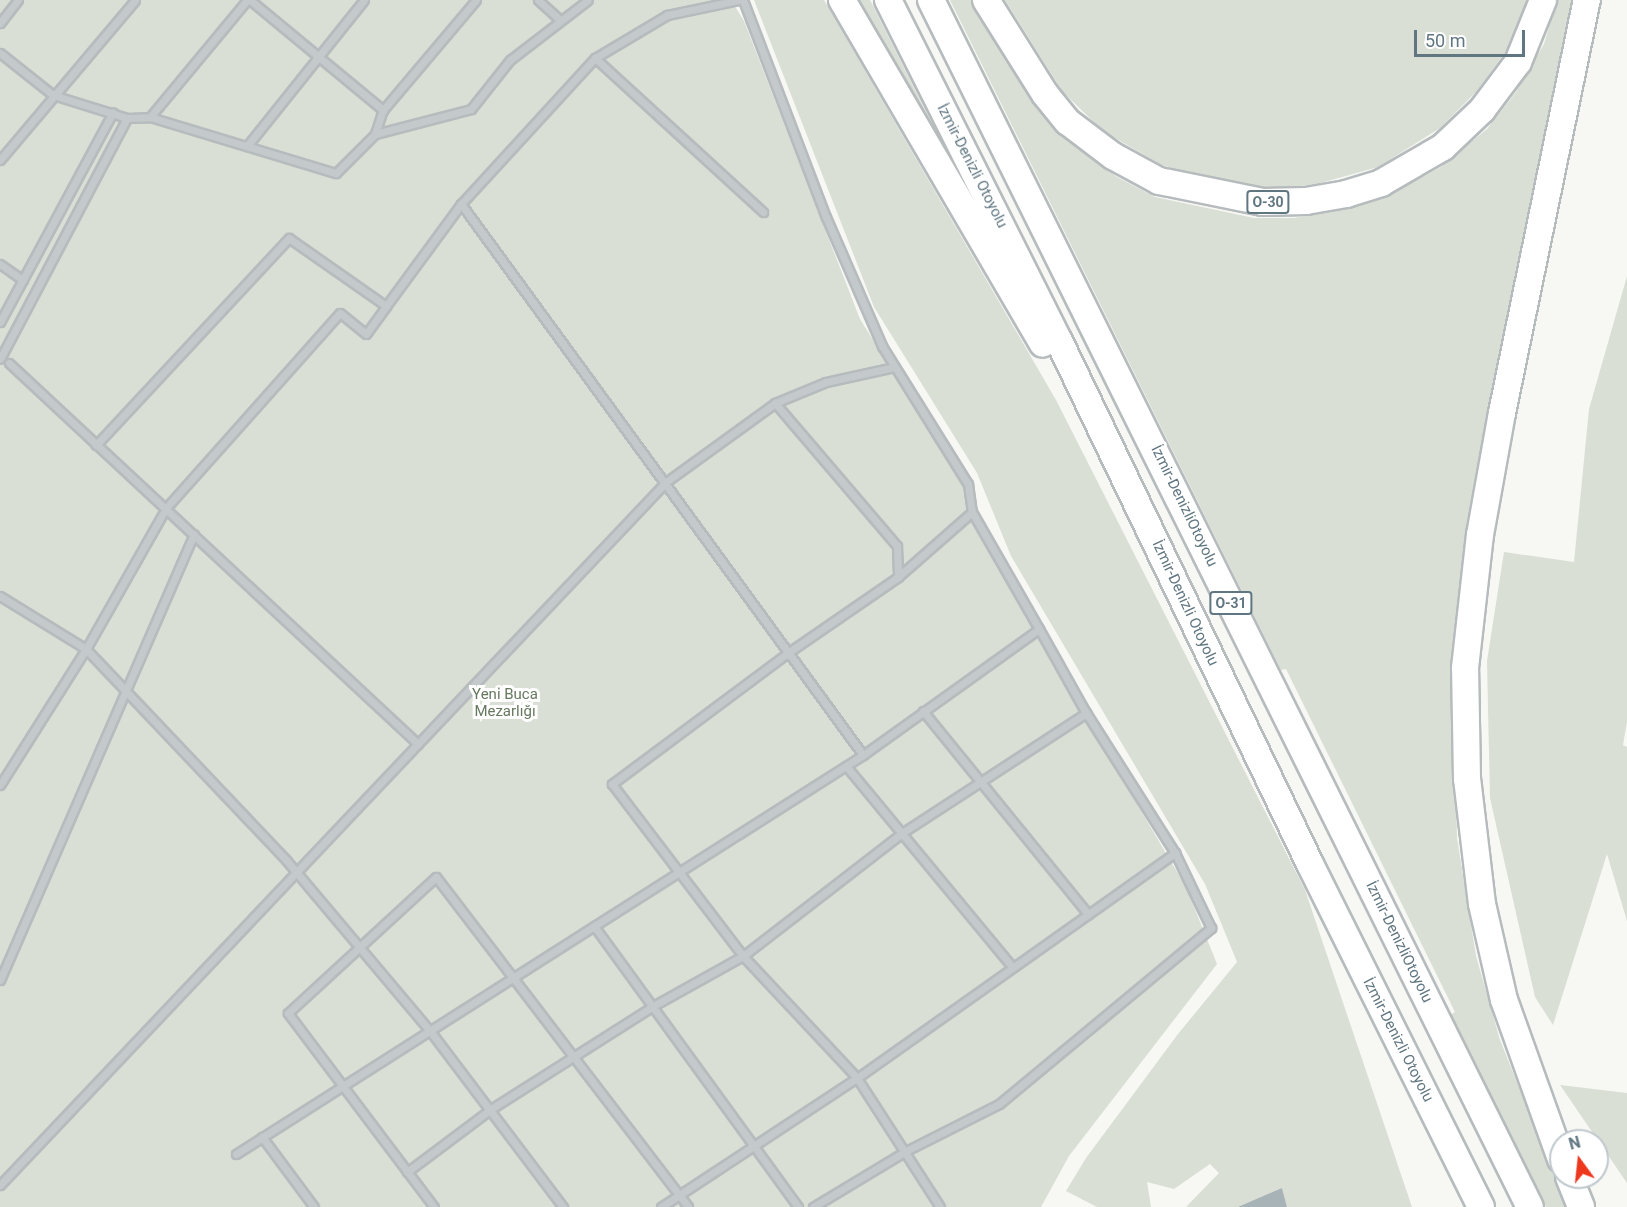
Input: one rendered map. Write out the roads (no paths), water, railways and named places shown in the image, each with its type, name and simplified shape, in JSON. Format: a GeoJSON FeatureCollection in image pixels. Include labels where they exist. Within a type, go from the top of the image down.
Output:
{"type":"FeatureCollection","features":[{"type":"Feature","properties":{"kind":"highway"},"geometry":{"type":"LineString","coordinates":[[842,0],[1044,346],[1081,422],[1144,516]]}},
{"type":"Feature","properties":{"kind":"highway","name":"İzmir-Denizli Otoyolu"},"geometry":{"type":"LineString","coordinates":[[888,0],[1144,516],[1310,864],[1481,1207]]}},
{"type":"Feature","properties":{"kind":"highway","name":"İzmir-DenizliOtoyolu"},"geometry":{"type":"LineString","coordinates":[[931,0],[1530,1207]]}},
{"type":"Feature","properties":{"kind":"highway","name":"O-30"},"geometry":{"type":"LineString","coordinates":[[986,0],[1051,101],[1068,122],[1113,156],[1159,181],[1263,202],[1306,201],[1355,191],[1401,173],[1443,147],[1482,110],[1518,62],[1543,0]]}},
{"type":"Feature","properties":{"kind":"highway"},"geometry":{"type":"LineString","coordinates":[[1550,1129],[1504,1000],[1482,904],[1467,779],[1465,668],[1479,547],[1502,413],[1587,0]]}},
{"type":"Feature","properties":{"kind":"highway"},"geometry":{"type":"LineString","coordinates":[[1574,1189],[1581,1207]]}},
{"type":"Feature","properties":{"kind":"lane"},"geometry":{"type":"LineString","coordinates":[[0,23],[18,0]]}},
{"type":"Feature","properties":{"kind":"lane"},"geometry":{"type":"LineString","coordinates":[[0,160],[135,0]]}},
{"type":"Feature","properties":{"kind":"lane"},"geometry":{"type":"LineString","coordinates":[[150,117],[248,0],[383,110]]}},
{"type":"Feature","properties":{"kind":"lane"},"geometry":{"type":"LineString","coordinates":[[247,146],[364,0]]}},
{"type":"Feature","properties":{"kind":"lane"},"geometry":{"type":"LineString","coordinates":[[0,53],[53,95],[127,118],[150,117],[336,173],[375,134],[383,110],[476,0]]}},
{"type":"Feature","properties":{"kind":"lane"},"geometry":{"type":"LineString","coordinates":[[538,0],[560,20]]}},
{"type":"Feature","properties":{"kind":"lane"},"geometry":{"type":"LineString","coordinates":[[375,134],[471,109],[510,60],[588,0]]}},
{"type":"Feature","properties":{"kind":"lane"},"geometry":{"type":"LineString","coordinates":[[0,785],[86,649],[166,508],[340,313],[366,334],[461,204],[595,58],[667,15],[741,0],[826,217],[894,367],[968,484],[972,512],[1086,713],[1175,853],[1211,928],[999,1104],[904,1152],[813,1207]]}},
{"type":"Feature","properties":{"kind":"lane"},"geometry":{"type":"LineString","coordinates":[[595,58],[763,212]]}},
{"type":"Feature","properties":{"kind":"lane"},"geometry":{"type":"LineString","coordinates":[[0,322],[113,112]]}},
{"type":"Feature","properties":{"kind":"lane"},"geometry":{"type":"LineString","coordinates":[[0,359],[127,118]]}},
{"type":"Feature","properties":{"kind":"lane"},"geometry":{"type":"LineString","coordinates":[[461,204],[863,755]]}},
{"type":"Feature","properties":{"kind":"lane"},"geometry":{"type":"LineString","coordinates":[[96,445],[290,238],[386,306]]}},
{"type":"Feature","properties":{"kind":"lane"},"geometry":{"type":"LineString","coordinates":[[0,264],[23,280]]}},
{"type":"Feature","properties":{"kind":"lane"},"geometry":{"type":"LineString","coordinates":[[9,363],[418,744]]}},
{"type":"Feature","properties":{"kind":"lane"},"geometry":{"type":"LineString","coordinates":[[0,1185],[666,482],[775,403],[826,382],[894,367]]}},
{"type":"Feature","properties":{"kind":"lane"},"geometry":{"type":"LineString","coordinates":[[775,403],[897,546],[898,577]]}},
{"type":"Feature","properties":{"kind":"lane"},"geometry":{"type":"LineString","coordinates":[[940,1207],[856,1078],[743,956],[612,784],[789,652],[898,577],[972,512]]}},
{"type":"Feature","properties":{"kind":"lane"},"geometry":{"type":"LineString","coordinates":[[0,980],[194,534]]}},
{"type":"Feature","properties":{"kind":"lane"},"geometry":{"type":"LineString","coordinates":[[0,596],[86,649],[297,872],[430,1030],[563,1207]]}},
{"type":"Feature","properties":{"kind":"lane"},"geometry":{"type":"LineString","coordinates":[[236,1154],[863,755],[1039,629]]}},
{"type":"Feature","properties":{"kind":"lane"},"geometry":{"type":"LineString","coordinates":[[923,711],[1088,914]]}},
{"type":"Feature","properties":{"kind":"lane"},"geometry":{"type":"LineString","coordinates":[[407,1172],[491,1109],[653,1006],[743,956],[902,833],[982,783],[1086,713]]}},
{"type":"Feature","properties":{"kind":"lane"},"geometry":{"type":"LineString","coordinates":[[846,766],[1012,967]]}},
{"type":"Feature","properties":{"kind":"lane"},"geometry":{"type":"LineString","coordinates":[[661,1207],[856,1078],[1175,853]]}},
{"type":"Feature","properties":{"kind":"lane"},"geometry":{"type":"LineString","coordinates":[[434,1207],[288,1013],[361,949],[436,877],[688,1207]]}},
{"type":"Feature","properties":{"kind":"lane"},"geometry":{"type":"LineString","coordinates":[[594,926],[798,1207]]}},
{"type":"Feature","properties":{"kind":"lane"},"geometry":{"type":"LineString","coordinates":[[262,1137],[314,1207]]}},
{"type":"Feature","properties":{"kind":"park label","name":"Yeni Buca Mezarlığı"},"geometry":{"type":"Point","coordinates":[505,702]}}]}
